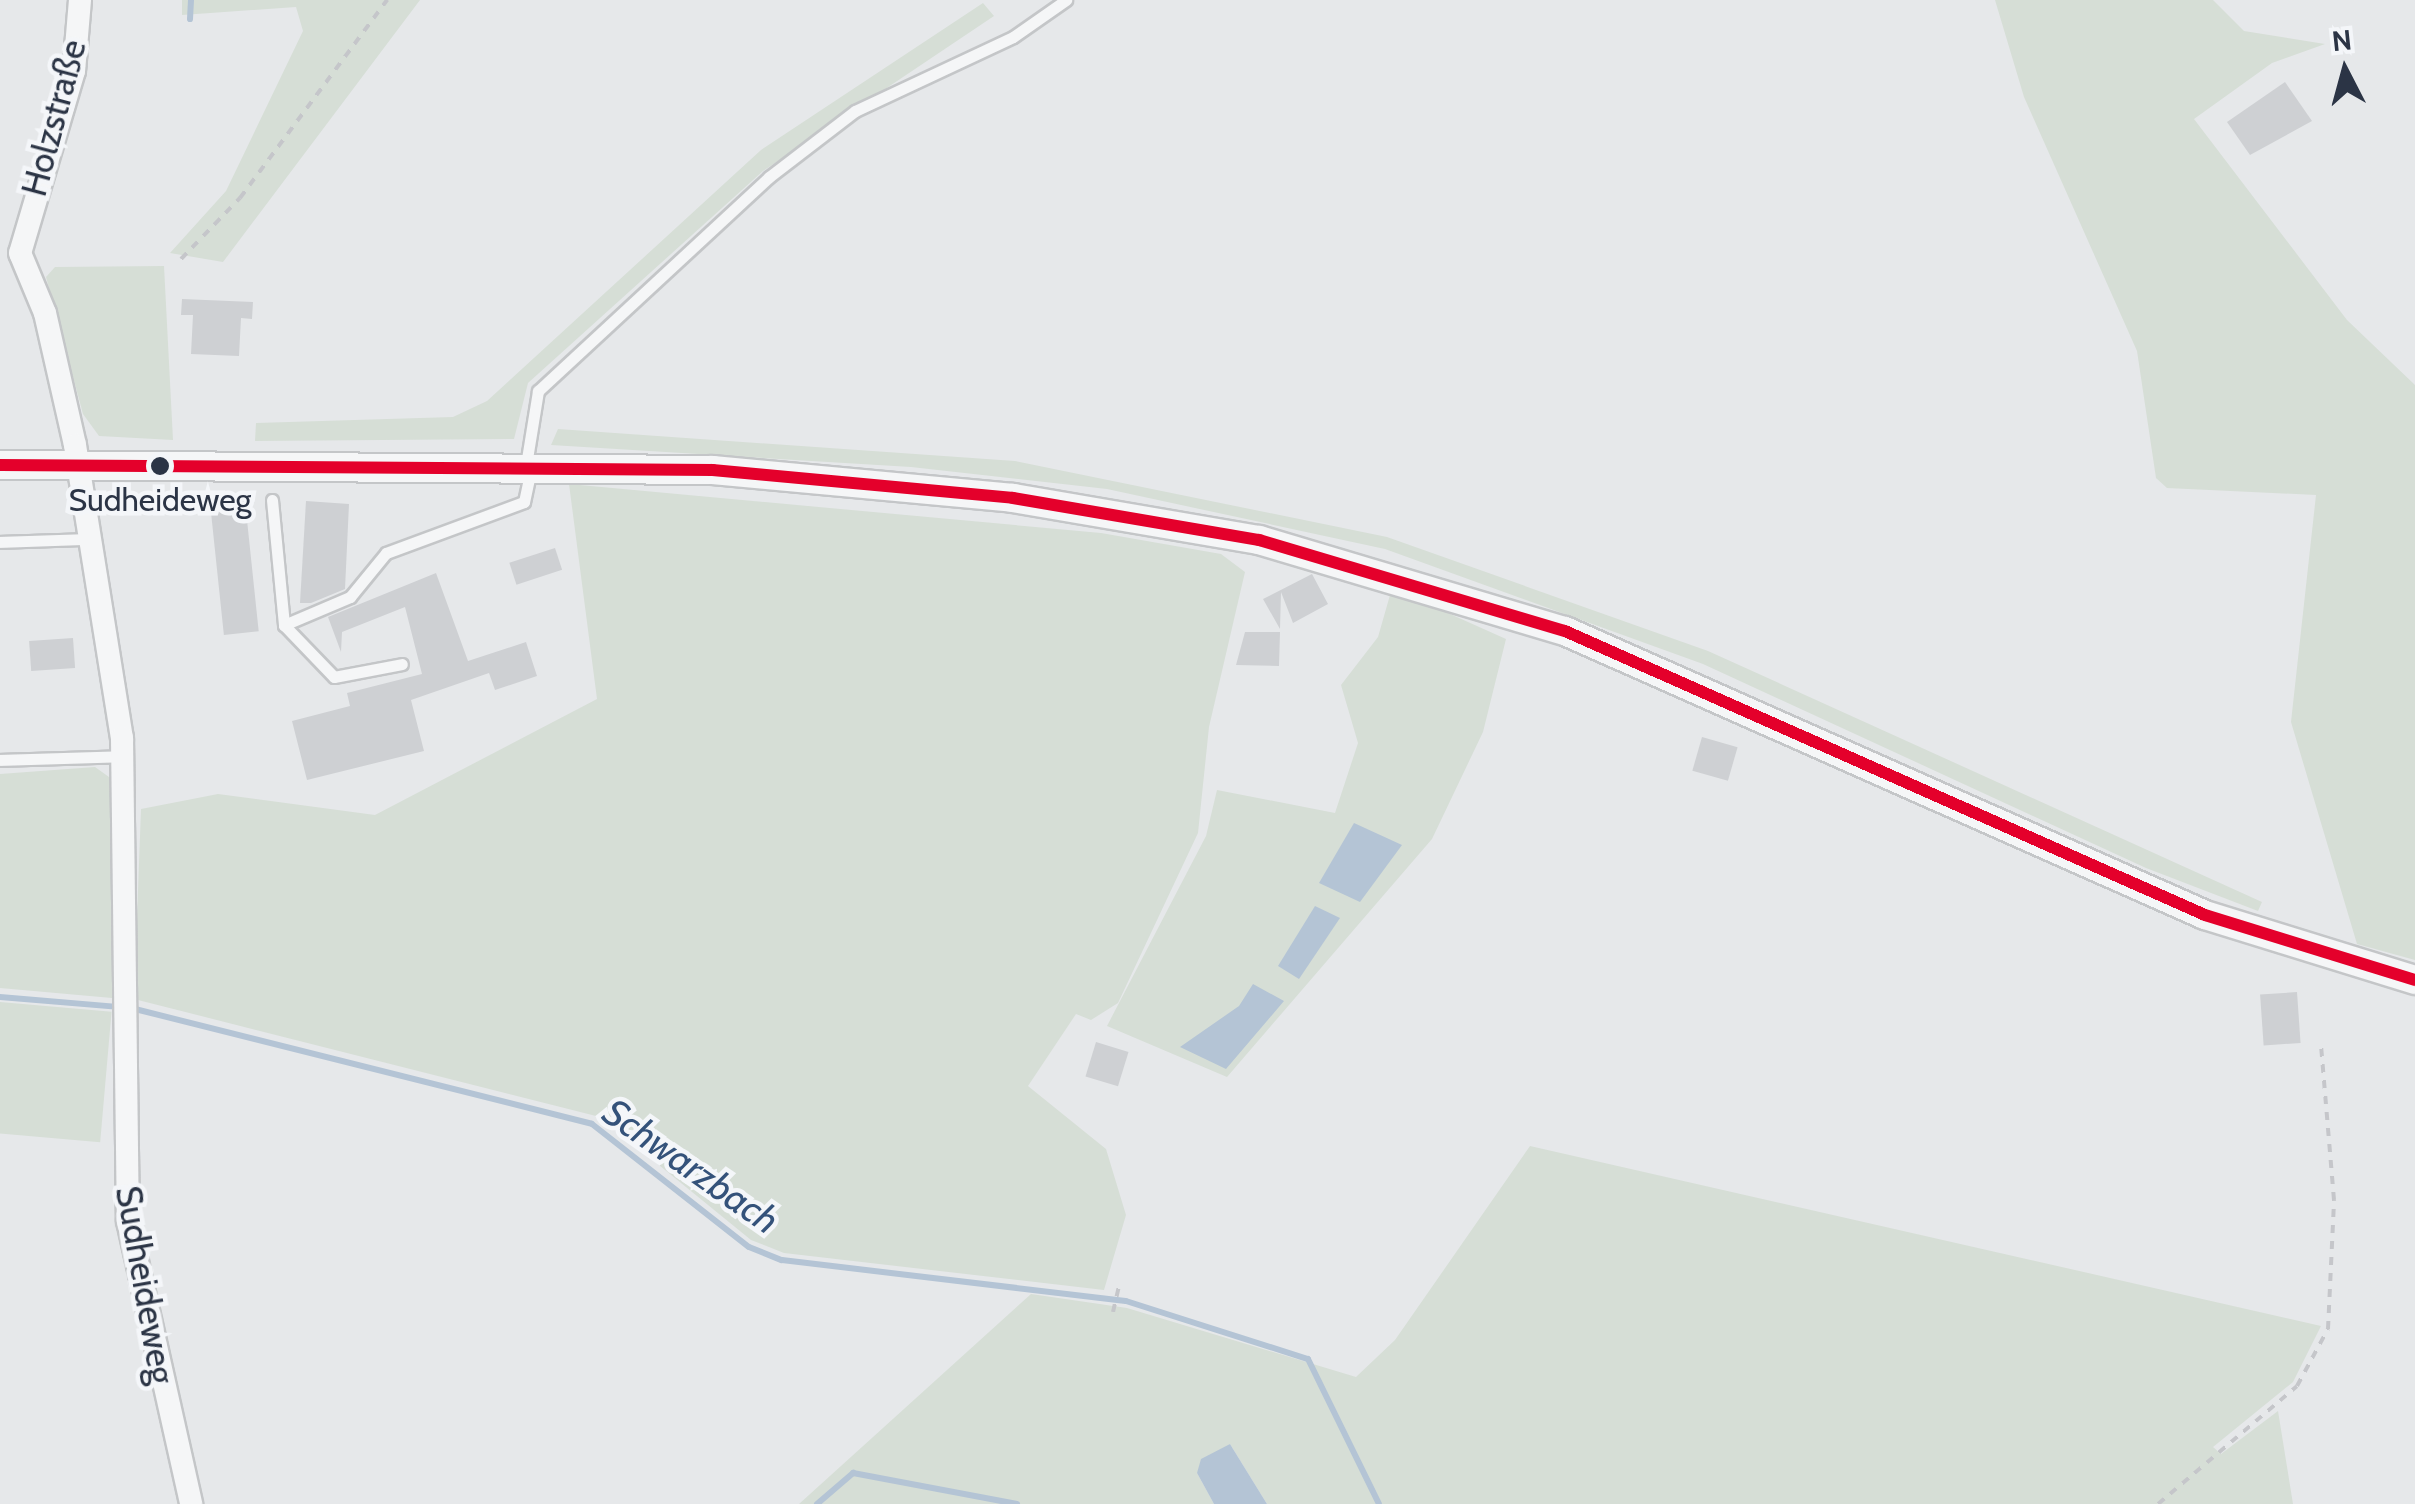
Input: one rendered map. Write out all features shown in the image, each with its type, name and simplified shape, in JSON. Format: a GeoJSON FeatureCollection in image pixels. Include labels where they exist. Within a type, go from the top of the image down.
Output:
{"type":"FeatureCollection","features":[{"type":"Feature","properties":{"kind":"street","name":"Holzstraße"},"geometry":{"type":"LineString","coordinates":[[78,467],[45,313],[20,253],[74,71],[80,0]]}},
{"type":"Feature","properties":{"kind":"street"},"geometry":{"type":"LineString","coordinates":[[0,465],[529,465],[713,470],[1013,498],[1388,572],[1694,682],[2206,915],[2405,978]]}},
{"type":"Feature","properties":{"kind":"street","name":"Sudheideweg"},"geometry":{"type":"LineString","coordinates":[[78,467],[84,539],[124,756],[119,1011],[128,1221],[191,1504]]}},
{"type":"Feature","properties":{"kind":"lane"},"geometry":{"type":"LineString","coordinates":[[284,625],[350,597],[386,553],[524,502],[538,390],[563,360],[769,177],[855,111],[1014,37],[1066,0]]}},
{"type":"Feature","properties":{"kind":"lane"},"geometry":{"type":"LineString","coordinates":[[272,500],[284,625],[334,677],[402,664]]}},
{"type":"Feature","properties":{"kind":"lane"},"geometry":{"type":"LineString","coordinates":[[0,542],[84,539]]}},
{"type":"Feature","properties":{"kind":"lane"},"geometry":{"type":"LineString","coordinates":[[0,760],[124,756]]}},
{"type":"Feature","properties":{"kind":"path"},"geometry":{"type":"LineString","coordinates":[[180,260],[240,198],[387,0]]}},
{"type":"Feature","properties":{"kind":"path"},"geometry":{"type":"LineString","coordinates":[[2158,1504],[2297,1386],[2328,1330],[2334,1200],[2322,1046]]}},
{"type":"Feature","properties":{"kind":"path"},"geometry":{"type":"LineString","coordinates":[[1113,1312],[1118,1287]]}},
{"type":"Feature","properties":{"kind":"shaded area"},"geometry":{"type":"Polygon","coordinates":[[[182,0],[420,0],[223,262],[170,253],[226,191],[303,31],[296,7],[182,15],[182,0]]]}},
{"type":"Feature","properties":{"kind":"shaded area"},"geometry":{"type":"Polygon","coordinates":[[[1995,0],[2213,0],[2244,31],[2325,44],[2272,63],[2194,119],[2347,320],[2415,385],[2415,960],[2357,944],[2291,722],[2316,495],[2167,488],[2156,478],[2137,351],[2024,97],[1995,0]]]}},
{"type":"Feature","properties":{"kind":"shaded area"},"geometry":{"type":"Polygon","coordinates":[[[983,3],[994,16],[763,171],[528,383],[514,439],[255,441],[256,423],[453,417],[487,401],[761,150],[983,3]]]}},
{"type":"Feature","properties":{"kind":"shaded area"},"geometry":{"type":"Polygon","coordinates":[[[164,266],[173,440],[99,436],[83,414],[46,277],[55,267],[164,266]]]}},
{"type":"Feature","properties":{"kind":"shaded area"},"geometry":{"type":"Polygon","coordinates":[[[558,429],[1015,461],[1387,537],[1708,651],[2262,902],[2258,911],[2146,868],[1703,664],[1385,549],[1107,489],[911,467],[551,445],[558,429]]]}},
{"type":"Feature","properties":{"kind":"shaded area"},"geometry":{"type":"Polygon","coordinates":[[[569,484],[1101,533],[1221,554],[1245,572],[1209,727],[1198,833],[1118,1003],[1091,1020],[1076,1014],[1028,1086],[1106,1149],[1126,1215],[1104,1290],[784,1253],[751,1240],[600,1117],[134,999],[141,809],[218,794],[375,815],[597,699],[569,484]]]}},
{"type":"Feature","properties":{"kind":"shaded area"},"geometry":{"type":"Polygon","coordinates":[[[1392,588],[1506,639],[1483,732],[1432,839],[1227,1077],[1107,1026],[1206,836],[1217,790],[1335,813],[1358,743],[1341,685],[1378,637],[1392,588]]]}},
{"type":"Feature","properties":{"kind":"shaded area"},"geometry":{"type":"Polygon","coordinates":[[[95,767],[116,782],[112,998],[0,988],[0,774],[95,767]]]}},
{"type":"Feature","properties":{"kind":"shaded area"},"geometry":{"type":"Polygon","coordinates":[[[0,1002],[112,1012],[100,1142],[0,1134],[0,1002]]]}},
{"type":"Feature","properties":{"kind":"shaded area"},"geometry":{"type":"Polygon","coordinates":[[[1530,1146],[2321,1326],[2293,1382],[2213,1447],[2221,1454],[2278,1411],[2293,1504],[1267,1504],[1230,1444],[1197,1473],[1214,1504],[799,1504],[1031,1294],[1127,1308],[1356,1377],[1395,1340],[1530,1146]]]}},
{"type":"Feature","properties":{"kind":"water"},"geometry":{"type":"Polygon","coordinates":[[[1354,823],[1402,845],[1360,902],[1319,883],[1354,823]]]}},
{"type":"Feature","properties":{"kind":"water"},"geometry":{"type":"Polygon","coordinates":[[[1315,906],[1340,918],[1299,979],[1278,966],[1315,906]]]}},
{"type":"Feature","properties":{"kind":"water"},"geometry":{"type":"Polygon","coordinates":[[[1253,984],[1284,1001],[1226,1069],[1180,1047],[1239,1006],[1253,984]]]}},
{"type":"Feature","properties":{"kind":"water"},"geometry":{"type":"Polygon","coordinates":[[[1230,1444],[1267,1504],[1214,1504],[1197,1473],[1201,1459],[1230,1444]]]}},
{"type":"Feature","properties":{"kind":"building"},"geometry":{"type":"Polygon","coordinates":[[[2285,82],[2312,121],[2250,155],[2227,122],[2285,82]]]}},
{"type":"Feature","properties":{"kind":"building"},"geometry":{"type":"Polygon","coordinates":[[[182,299],[253,302],[252,319],[241,318],[239,356],[191,354],[193,315],[181,315],[182,299]]]}},
{"type":"Feature","properties":{"kind":"building"},"geometry":{"type":"Polygon","coordinates":[[[245,501],[259,631],[224,635],[210,505],[245,501]]]}},
{"type":"Feature","properties":{"kind":"building"},"geometry":{"type":"Polygon","coordinates":[[[306,501],[349,504],[345,589],[311,603],[300,603],[306,501]]]}},
{"type":"Feature","properties":{"kind":"building"},"geometry":{"type":"Polygon","coordinates":[[[555,548],[562,570],[516,585],[509,563],[555,548]]]}},
{"type":"Feature","properties":{"kind":"building"},"geometry":{"type":"Polygon","coordinates":[[[436,573],[468,661],[526,642],[537,676],[495,690],[489,673],[411,700],[424,751],[307,780],[292,721],[350,706],[347,693],[422,674],[405,607],[342,632],[341,652],[328,617],[436,573]]]}},
{"type":"Feature","properties":{"kind":"building"},"geometry":{"type":"Polygon","coordinates":[[[1312,574],[1328,604],[1293,623],[1281,592],[1280,629],[1263,599],[1312,574]]]}},
{"type":"Feature","properties":{"kind":"building"},"geometry":{"type":"Polygon","coordinates":[[[1245,632],[1280,632],[1279,666],[1236,665],[1245,632]]]}},
{"type":"Feature","properties":{"kind":"building"},"geometry":{"type":"Polygon","coordinates":[[[73,638],[75,668],[31,671],[29,641],[73,638]]]}},
{"type":"Feature","properties":{"kind":"building"},"geometry":{"type":"Polygon","coordinates":[[[1702,737],[1738,747],[1728,781],[1692,771],[1702,737]]]}},
{"type":"Feature","properties":{"kind":"building"},"geometry":{"type":"Polygon","coordinates":[[[2297,992],[2301,1043],[2264,1045],[2260,995],[2297,992]]]}},
{"type":"Feature","properties":{"kind":"building"},"geometry":{"type":"Polygon","coordinates":[[[1096,1042],[1129,1052],[1118,1086],[1085,1076],[1096,1042]]]}},
{"type":"Feature","properties":{"kind":"waterway"},"geometry":{"type":"LineString","coordinates":[[190,19],[191,0]]}},
{"type":"Feature","properties":{"kind":"waterway","name":"Schwarzbach"},"geometry":{"type":"LineString","coordinates":[[0,997],[118,1007]]}},
{"type":"Feature","properties":{"kind":"waterway","name":"Schwarzbach"},"geometry":{"type":"LineString","coordinates":[[131,1008],[592,1124],[749,1247],[782,1260],[1126,1301],[1308,1359],[1379,1504]]}},
{"type":"Feature","properties":{"kind":"waterway"},"geometry":{"type":"LineString","coordinates":[[817,1504],[853,1473],[1017,1504]]}},
{"type":"Feature","properties":{"kind":"transit line"},"geometry":{"type":"LineString","coordinates":[[0,465],[713,470],[1013,498],[1259,540],[1565,631],[2205,915],[2415,980]]}},
{"type":"Feature","properties":{"kind":"place","name":"Sudheideweg"},"geometry":{"type":"Point","coordinates":[160,466]}}]}
